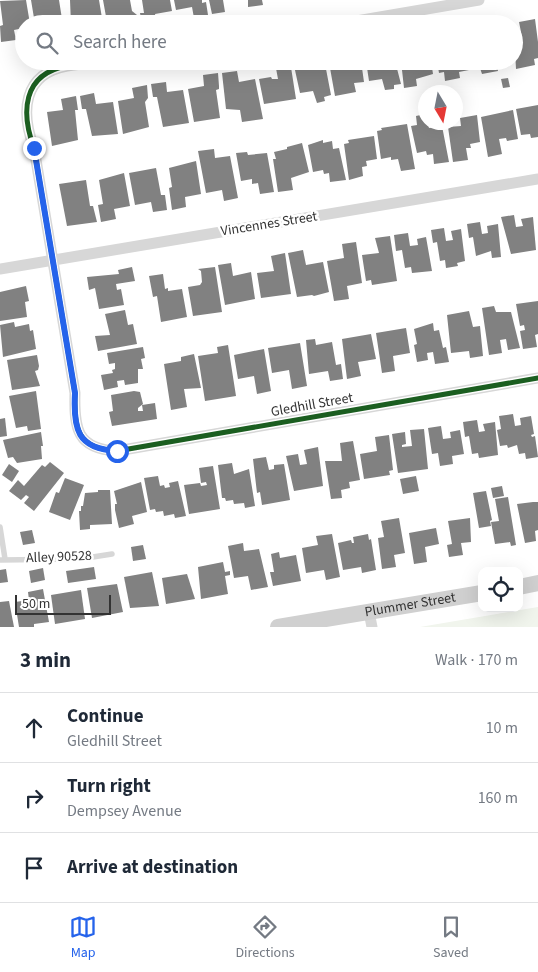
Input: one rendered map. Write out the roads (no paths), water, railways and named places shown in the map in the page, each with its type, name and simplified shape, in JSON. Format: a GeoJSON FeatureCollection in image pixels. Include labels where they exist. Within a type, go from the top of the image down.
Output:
{"type":"FeatureCollection","features":[{"type":"Feature","properties":{"kind":"main road"},"geometry":{"type":"LineString","coordinates":[[523,585],[538,583]]}},
{"type":"Feature","properties":{"kind":"main road","name":"Plummer Street"},"geometry":{"type":"LineString","coordinates":[[278,627],[370,619],[478,594]]}},
{"type":"Feature","properties":{"kind":"street"},"geometry":{"type":"LineString","coordinates":[[392,15],[479,0]]}},
{"type":"Feature","properties":{"kind":"street"},"geometry":{"type":"LineString","coordinates":[[52,260],[34,148],[26,119],[27,98],[31,88],[55,70]]}},
{"type":"Feature","properties":{"kind":"street","name":"Vincennes Street"},"geometry":{"type":"LineString","coordinates":[[0,269],[538,179]]}},
{"type":"Feature","properties":{"kind":"street","name":"Gledhill Street"},"geometry":{"type":"LineString","coordinates":[[52,260],[75,393],[76,424],[82,437],[90,447],[102,450],[125,450],[538,378]]}},
{"type":"Feature","properties":{"kind":"lane"},"geometry":{"type":"LineString","coordinates":[[0,527],[2,559]]}},
{"type":"Feature","properties":{"kind":"lane","name":"Alley 90528"},"geometry":{"type":"LineString","coordinates":[[2,559],[80,559],[112,554]]}}]}
